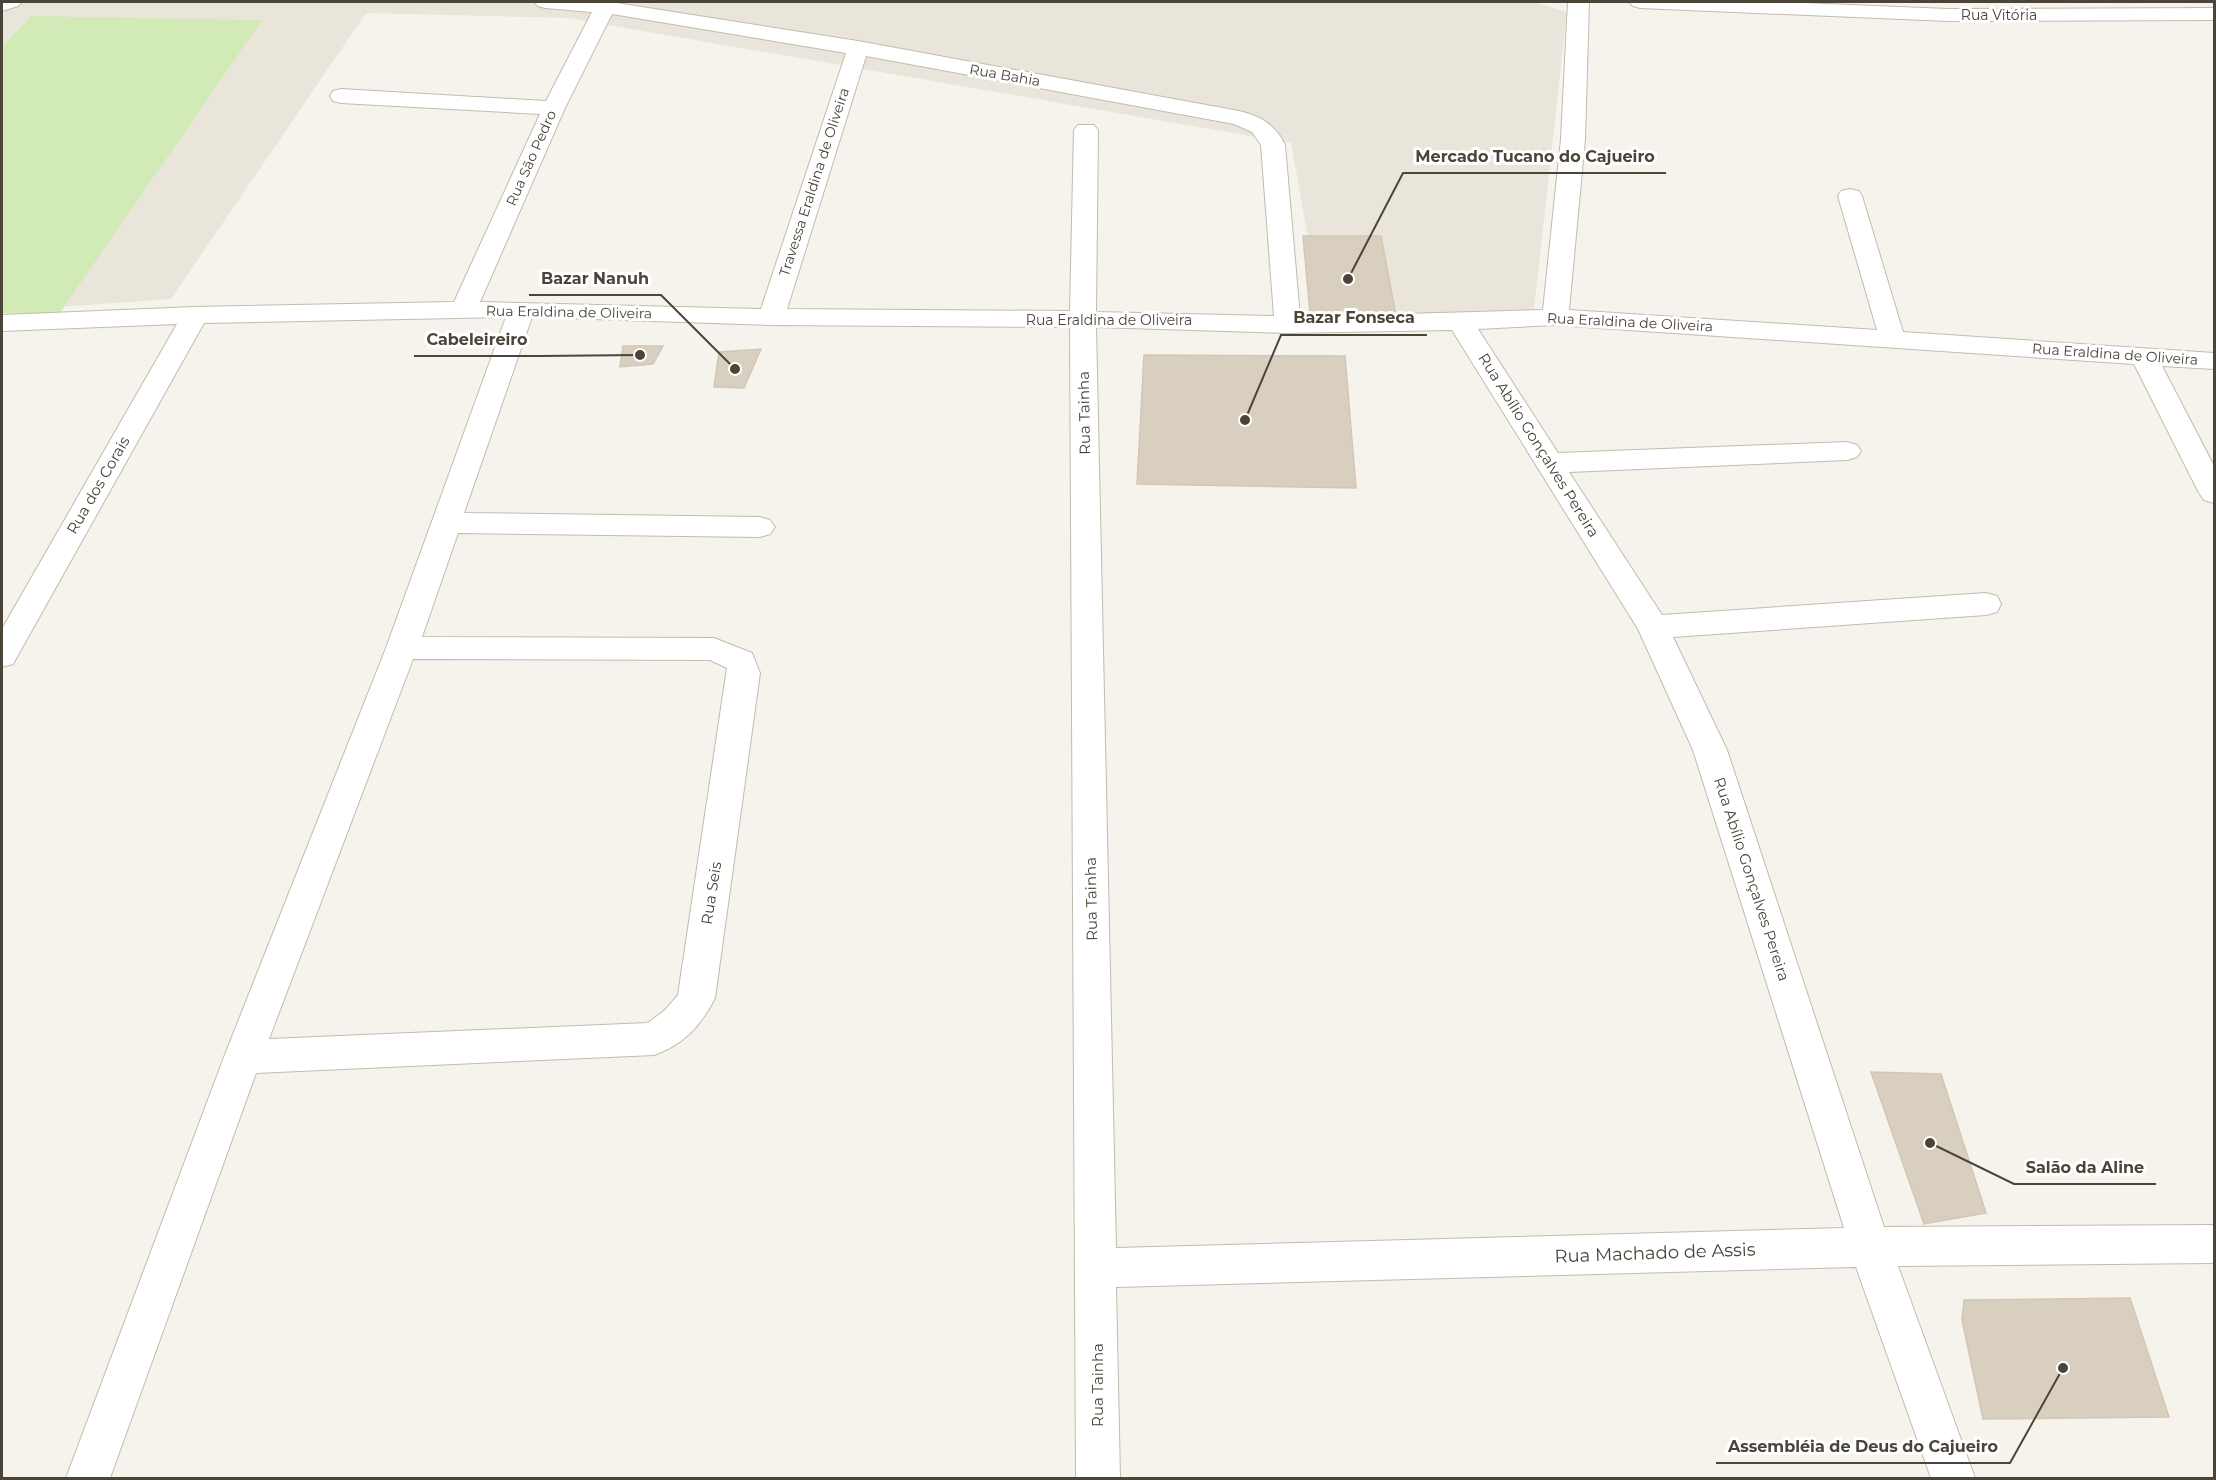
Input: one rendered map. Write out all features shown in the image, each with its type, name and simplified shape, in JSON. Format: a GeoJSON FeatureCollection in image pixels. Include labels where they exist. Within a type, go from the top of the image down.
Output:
{"type":"FeatureCollection","features":[{"type":"Feature","properties":{"kind":"street"},"geometry":{"type":"LineString","coordinates":[[2,5],[12,2]]}},
{"type":"Feature","properties":{"kind":"street","name":"Rua Bahia"},"geometry":{"type":"LineString","coordinates":[[545,2],[605,7],[858,48],[1227,116],[1257,125],[1269,134],[1273,145],[1288,325]]}},
{"type":"Feature","properties":{"kind":"street"},"geometry":{"type":"LineString","coordinates":[[1555,317],[1573,139],[1579,2]]}},
{"type":"Feature","properties":{"kind":"street","name":"Rua Vitória"},"geometry":{"type":"LineString","coordinates":[[1640,2],[1948,15],[2214,14]]}},
{"type":"Feature","properties":{"kind":"street","name":"Rua São Pedro"},"geometry":{"type":"LineString","coordinates":[[463,311],[554,108],[605,7]]}},
{"type":"Feature","properties":{"kind":"street","name":"Travessa Eraldina de Oliveira"},"geometry":{"type":"LineString","coordinates":[[771,317],[858,48]]}},
{"type":"Feature","properties":{"kind":"street"},"geometry":{"type":"LineString","coordinates":[[341,96],[554,108]]}},
{"type":"Feature","properties":{"kind":"street","name":"Rua Tainha"},"geometry":{"type":"LineString","coordinates":[[1086,130],[1083,320],[1098,1479]]}},
{"type":"Feature","properties":{"kind":"street"},"geometry":{"type":"LineString","coordinates":[[1850,196],[1892,338]]}},
{"type":"Feature","properties":{"kind":"street"},"geometry":{"type":"LineString","coordinates":[[88,1479],[243,1057],[402,648],[522,309]]}},
{"type":"Feature","properties":{"kind":"street","name":"Rua Eraldina de Oliveira"},"geometry":{"type":"LineString","coordinates":[[2,323],[195,315],[522,309],[771,317],[1181,320],[1288,325],[1460,322],[1555,317],[2214,361]]}},
{"type":"Feature","properties":{"kind":"street","name":"Rua dos Corais"},"geometry":{"type":"LineString","coordinates":[[2,656],[195,315]]}},
{"type":"Feature","properties":{"kind":"street","name":"Rua Abílio Gonçalves Pereira"},"geometry":{"type":"LineString","coordinates":[[1460,322],[1653,627],[1710,750],[1870,1247],[1953,1479]]}},
{"type":"Feature","properties":{"kind":"street"},"geometry":{"type":"LineString","coordinates":[[2143,356],[2214,493]]}},
{"type":"Feature","properties":{"kind":"street"},"geometry":{"type":"LineString","coordinates":[[1550,463],[1847,451]]}},
{"type":"Feature","properties":{"kind":"street"},"geometry":{"type":"LineString","coordinates":[[446,523],[760,527]]}},
{"type":"Feature","properties":{"kind":"street"},"geometry":{"type":"LineString","coordinates":[[1653,627],[1986,604]]}},
{"type":"Feature","properties":{"kind":"street","name":"Rua Seis"},"geometry":{"type":"LineString","coordinates":[[243,1057],[654,1039],[673,1029],[687,1014],[696,998],[744,674],[741,661],[714,649],[402,648]]}},
{"type":"Feature","properties":{"kind":"street","name":"Rua Machado de Assis"},"geometry":{"type":"LineString","coordinates":[[1096,1268],[1870,1247],[2214,1245]]}},
{"type":"Feature","properties":{"kind":"shaded area"},"geometry":{"type":"Polygon","coordinates":[[[2,2],[1534,2],[1567,12],[1533,318],[1321,310],[1291,143],[568,18],[366,13],[171,299],[2,311],[2,2]]]}},
{"type":"Feature","properties":{"kind":"green space"},"geometry":{"type":"Polygon","coordinates":[[[31,16],[262,20],[59,314],[2,313],[2,47],[31,16]]]}},
{"type":"Feature","properties":{"kind":"building"},"geometry":{"type":"Polygon","coordinates":[[[1303,236],[1381,236],[1397,321],[1311,324],[1303,236]]]}},
{"type":"Feature","properties":{"kind":"building"},"geometry":{"type":"Polygon","coordinates":[[[623,346],[663,346],[653,364],[620,367],[623,346]]]}},
{"type":"Feature","properties":{"kind":"building"},"geometry":{"type":"Polygon","coordinates":[[[761,349],[744,388],[714,387],[719,352],[761,349]]]}},
{"type":"Feature","properties":{"kind":"building"},"geometry":{"type":"Polygon","coordinates":[[[1144,355],[1345,356],[1356,488],[1137,484],[1144,355]]]}},
{"type":"Feature","properties":{"kind":"building"},"geometry":{"type":"Polygon","coordinates":[[[1871,1072],[1941,1074],[1986,1213],[1924,1224],[1871,1072]]]}},
{"type":"Feature","properties":{"kind":"building"},"geometry":{"type":"Polygon","coordinates":[[[2130,1298],[2169,1417],[1983,1419],[1962,1320],[1964,1300],[2130,1298]]]}},
{"type":"Feature","properties":{"kind":"place","name":"Mercado Tucano do Cajueiro"},"geometry":{"type":"Point","coordinates":[1348,279]}},
{"type":"Feature","properties":{"kind":"place","name":"Cabeleireiro"},"geometry":{"type":"Point","coordinates":[640,355]}},
{"type":"Feature","properties":{"kind":"place","name":"Bazar Nanuh"},"geometry":{"type":"Point","coordinates":[735,369]}},
{"type":"Feature","properties":{"kind":"place","name":"Bazar Fonseca"},"geometry":{"type":"Point","coordinates":[1245,420]}},
{"type":"Feature","properties":{"kind":"place","name":"Salão da Aline"},"geometry":{"type":"Point","coordinates":[1930,1143]}},
{"type":"Feature","properties":{"kind":"place","name":"Assembléia de Deus do Cajueiro"},"geometry":{"type":"Point","coordinates":[2063,1368]}}]}
